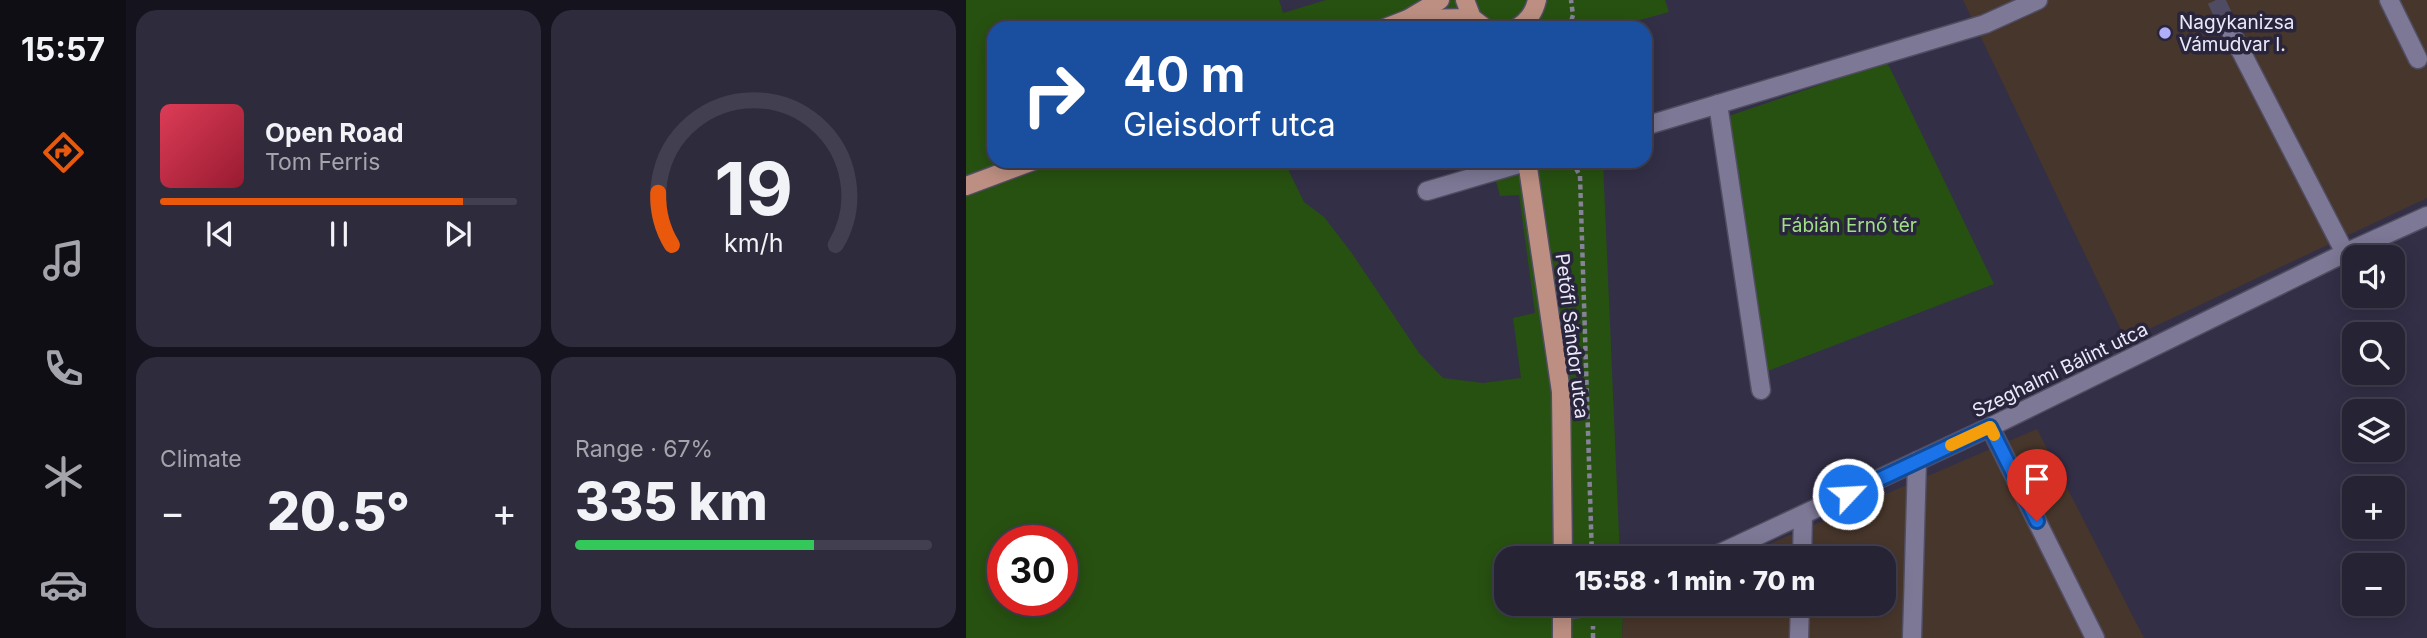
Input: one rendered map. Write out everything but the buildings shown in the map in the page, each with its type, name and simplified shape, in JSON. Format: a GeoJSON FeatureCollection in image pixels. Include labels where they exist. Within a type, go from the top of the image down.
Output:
{"type":"FeatureCollection","features":[{"type":"Feature","properties":{"kind":"main road"},"geometry":{"type":"LineString","coordinates":[[1403,21],[1440,0]]}},
{"type":"Feature","properties":{"kind":"main road"},"geometry":{"type":"LineString","coordinates":[[1465,0],[1478,21]]}},
{"type":"Feature","properties":{"kind":"main road"},"geometry":{"type":"LineString","coordinates":[[1527,21],[1537,0]]}},
{"type":"Feature","properties":{"kind":"main road"},"geometry":{"type":"LineString","coordinates":[[1408,19],[1444,21]]}},
{"type":"Feature","properties":{"kind":"main road"},"geometry":{"type":"LineString","coordinates":[[966,186],[1014,168]]}},
{"type":"Feature","properties":{"kind":"main road","name":"Petőfi Sándor utca"},"geometry":{"type":"LineString","coordinates":[[1529,168],[1561,392],[1563,546]]}},
{"type":"Feature","properties":{"kind":"main road"},"geometry":{"type":"LineString","coordinates":[[1562,616],[1562,638]]}},
{"type":"Feature","properties":{"kind":"street"},"geometry":{"type":"LineString","coordinates":[[1652,124],[1985,24],[2038,0]]}},
{"type":"Feature","properties":{"kind":"street"},"geometry":{"type":"LineString","coordinates":[[2389,0],[2418,59]]}},
{"type":"Feature","properties":{"kind":"street"},"geometry":{"type":"LineString","coordinates":[[2231,32],[2342,247]]}},
{"type":"Feature","properties":{"kind":"street"},"geometry":{"type":"LineString","coordinates":[[1718,104],[1761,390]]}},
{"type":"Feature","properties":{"kind":"street"},"geometry":{"type":"LineString","coordinates":[[1427,191],[1504,168]]}},
{"type":"Feature","properties":{"kind":"street","name":"Szeghalmi Bálint utca"},"geometry":{"type":"LineString","coordinates":[[2363,245],[2427,216]]}},
{"type":"Feature","properties":{"kind":"street","name":"Szeghalmi Bálint utca"},"geometry":{"type":"LineString","coordinates":[[1736,546],[1990,427],[2342,254]]}},
{"type":"Feature","properties":{"kind":"street"},"geometry":{"type":"LineString","coordinates":[[1990,427],[2095,638]]}},
{"type":"Feature","properties":{"kind":"street"},"geometry":{"type":"LineString","coordinates":[[1912,638],[1917,461]]}},
{"type":"Feature","properties":{"kind":"street"},"geometry":{"type":"LineString","coordinates":[[1802,546],[1803,515]]}},
{"type":"Feature","properties":{"kind":"street"},"geometry":{"type":"LineString","coordinates":[[1799,638],[1800,616]]}},
{"type":"Feature","properties":{"kind":"path"},"geometry":{"type":"LineString","coordinates":[[1571,0],[1571,21]]}},
{"type":"Feature","properties":{"kind":"path"},"geometry":{"type":"LineString","coordinates":[[1576,168],[1580,177],[1592,546]]}},
{"type":"Feature","properties":{"kind":"shaded area"},"geometry":{"type":"Polygon","coordinates":[[[1963,0],[2427,0],[2427,198],[2126,340],[1963,0]]]}},
{"type":"Feature","properties":{"kind":"shaded area"},"geometry":{"type":"Polygon","coordinates":[[[2037,429],[2144,638],[1622,638],[1623,616],[1896,616],[1896,546],[1765,546],[2037,429]]]}},
{"type":"Feature","properties":{"kind":"green space"},"geometry":{"type":"Polygon","coordinates":[[[966,0],[1279,0],[1283,13],[1326,0],[1665,0],[1669,12],[1636,21],[987,21],[987,168],[1287,168],[1304,202],[1324,217],[1419,353],[1443,378],[1483,383],[1521,378],[1513,318],[1535,313],[1519,195],[1500,196],[1493,171],[1499,168],[1603,168],[1619,546],[1494,546],[1494,616],[1623,616],[1622,638],[966,638],[966,0]]]}},
{"type":"Feature","properties":{"kind":"green space","name":"Fábián Ernő tér"},"geometry":{"type":"Polygon","coordinates":[[[1887,62],[1994,284],[1765,372],[1726,117],[1887,62]]]}},
{"type":"Feature","properties":{"kind":"tunnel"},"geometry":{"type":"LineString","coordinates":[[2216,0],[2231,32]]}},
{"type":"Feature","properties":{"kind":"slow traffic"},"geometry":{"type":"LineString","coordinates":[[1951,445],[1990,427],[1994,435]]}},
{"type":"Feature","properties":{"kind":"place","name":"Nagykanizsa Vámudvar I."},"geometry":{"type":"Point","coordinates":[2165,33]}},
{"type":"Feature","properties":{"kind":"route"},"geometry":{"type":"LineString","coordinates":[[1848,494],[1990,427],[2037,521]]}}]}
